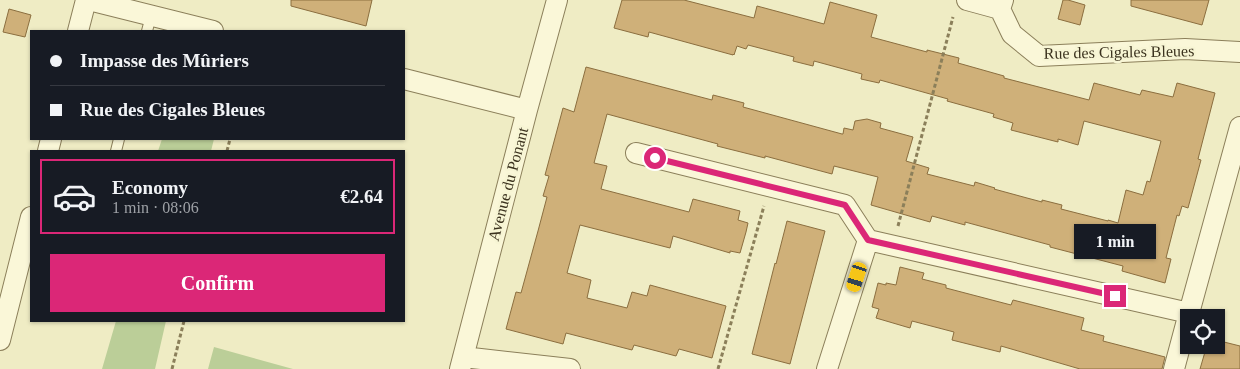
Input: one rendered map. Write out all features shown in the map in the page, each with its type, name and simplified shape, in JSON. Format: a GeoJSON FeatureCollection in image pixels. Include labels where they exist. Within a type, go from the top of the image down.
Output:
{"type":"FeatureCollection","features":[{"type":"Feature","properties":{"kind":"street"},"geometry":{"type":"LineString","coordinates":[[78,30],[88,0],[149,24],[204,30]]}},
{"type":"Feature","properties":{"kind":"street","name":"Avenue du Ponant"},"geometry":{"type":"LineString","coordinates":[[461,363],[557,0]]}},
{"type":"Feature","properties":{"kind":"street"},"geometry":{"type":"LineString","coordinates":[[961,5],[1001,4]]}},
{"type":"Feature","properties":{"kind":"street","name":"Rue des Cigales Bleues"},"geometry":{"type":"LineString","coordinates":[[1001,4],[1012,34],[1039,56],[1185,49],[1240,52]]}},
{"type":"Feature","properties":{"kind":"street"},"geometry":{"type":"LineString","coordinates":[[405,79],[527,110]]}},
{"type":"Feature","properties":{"kind":"street"},"geometry":{"type":"LineString","coordinates":[[1190,309],[1240,126]]}},
{"type":"Feature","properties":{"kind":"street"},"geometry":{"type":"LineString","coordinates":[[636,153],[845,205],[868,240],[1180,311]]}},
{"type":"Feature","properties":{"kind":"street"},"geometry":{"type":"LineString","coordinates":[[0,340],[30,221]]}},
{"type":"Feature","properties":{"kind":"street"},"geometry":{"type":"LineString","coordinates":[[827,369],[868,240]]}},
{"type":"Feature","properties":{"kind":"street"},"geometry":{"type":"LineString","coordinates":[[1174,369],[1180,347]]}},
{"type":"Feature","properties":{"kind":"street"},"geometry":{"type":"LineString","coordinates":[[461,363],[570,369]]}},
{"type":"Feature","properties":{"kind":"path"},"geometry":{"type":"LineString","coordinates":[[893,246],[961,5]]}},
{"type":"Feature","properties":{"kind":"path"},"geometry":{"type":"LineString","coordinates":[[718,369],[769,186]]}},
{"type":"Feature","properties":{"kind":"path"},"geometry":{"type":"LineString","coordinates":[[172,369],[184,322]]}},
{"type":"Feature","properties":{"kind":"green space"},"geometry":{"type":"Polygon","coordinates":[[[162,140],[214,140],[211,150],[158,150],[162,140]]]}},
{"type":"Feature","properties":{"kind":"green space"},"geometry":{"type":"Polygon","coordinates":[[[116,322],[166,322],[155,369],[102,369],[116,322]]]}},
{"type":"Feature","properties":{"kind":"green space"},"geometry":{"type":"Polygon","coordinates":[[[214,347],[293,369],[208,369],[214,347]]]}},
{"type":"Feature","properties":{"kind":"building"},"geometry":{"type":"Polygon","coordinates":[[[291,0],[372,0],[366,26],[291,6],[291,0]]]}},
{"type":"Feature","properties":{"kind":"building"},"geometry":{"type":"Polygon","coordinates":[[[622,0],[684,0],[754,18],[757,6],[824,24],[830,2],[877,15],[871,37],[927,52],[927,50],[959,58],[958,63],[1004,76],[1004,78],[1089,100],[1094,83],[1140,95],[1142,90],[1173,97],[1177,83],[1215,93],[1198,159],[1201,160],[1188,208],[1182,206],[1179,216],[1177,215],[1166,258],[1171,259],[1165,283],[1122,271],[1123,266],[965,222],[965,225],[932,216],[930,222],[871,205],[878,177],[834,166],[832,174],[765,156],[765,158],[717,146],[718,144],[607,114],[594,163],[607,166],[601,189],[689,212],[693,199],[740,211],[738,220],[748,223],[746,232],[740,253],[730,251],[730,253],[673,236],[670,248],[580,225],[567,273],[591,280],[587,298],[627,308],[632,292],[647,296],[650,285],[726,306],[712,358],[679,349],[676,356],[634,345],[632,350],[566,333],[563,344],[506,329],[516,292],[521,293],[547,197],[543,196],[549,176],[545,175],[563,108],[574,112],[586,67],[712,100],[713,95],[744,103],[743,107],[842,134],[844,128],[853,130],[855,121],[867,119],[881,123],[880,128],[913,137],[906,161],[929,168],[927,174],[974,186],[975,182],[1042,202],[1042,200],[1062,205],[1061,209],[1108,221],[1118,223],[1126,190],[1143,195],[1147,181],[1150,182],[1161,141],[1084,121],[1078,145],[1058,139],[1058,142],[1011,130],[1013,123],[993,117],[994,114],[880,80],[879,83],[861,79],[862,74],[814,61],[813,66],[793,61],[794,57],[748,45],[746,49],[737,46],[733,55],[649,32],[648,37],[614,28],[622,0]]]}},
{"type":"Feature","properties":{"kind":"building"},"geometry":{"type":"Polygon","coordinates":[[[1063,0],[1085,5],[1080,25],[1058,19],[1063,0]]]}},
{"type":"Feature","properties":{"kind":"building"},"geometry":{"type":"Polygon","coordinates":[[[1131,0],[1209,0],[1202,25],[1131,6],[1131,0]]]}},
{"type":"Feature","properties":{"kind":"building"},"geometry":{"type":"Polygon","coordinates":[[[9,9],[31,15],[25,37],[3,32],[9,9]]]}},
{"type":"Feature","properties":{"kind":"building"},"geometry":{"type":"Polygon","coordinates":[[[787,221],[825,231],[790,364],[752,354],[787,221]]]}},
{"type":"Feature","properties":{"kind":"building"},"geometry":{"type":"Polygon","coordinates":[[[900,267],[924,273],[922,279],[946,285],[946,288],[1011,305],[1013,300],[1084,318],[1081,330],[1104,336],[1103,341],[1165,357],[1162,369],[1080,369],[1001,346],[1000,352],[952,340],[954,332],[912,321],[910,328],[876,318],[879,309],[872,307],[878,283],[896,285],[900,267]]]}},
{"type":"Feature","properties":{"kind":"building"},"geometry":{"type":"Polygon","coordinates":[[[1225,342],[1240,346],[1240,369],[1200,369],[1204,354],[1225,354],[1225,342]]]}},
{"type":"Feature","properties":{"kind":"route"},"geometry":{"type":"LineString","coordinates":[[655,158],[845,205],[868,240],[1115,296]]}}]}
